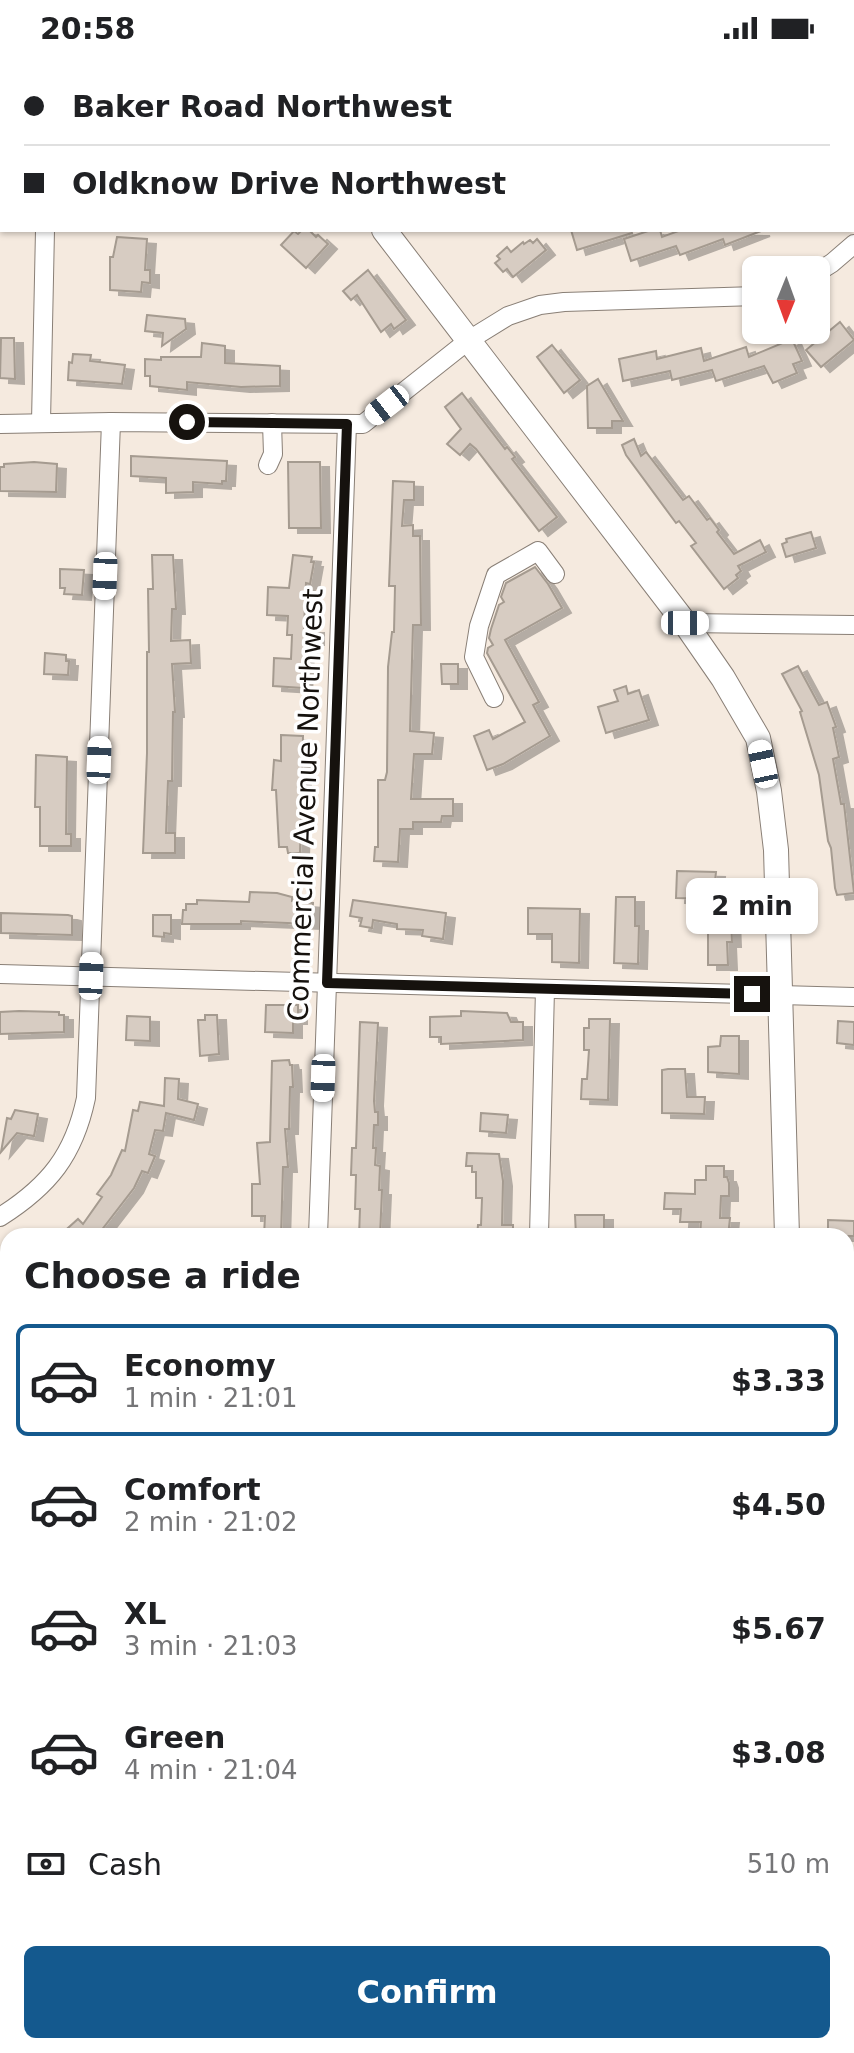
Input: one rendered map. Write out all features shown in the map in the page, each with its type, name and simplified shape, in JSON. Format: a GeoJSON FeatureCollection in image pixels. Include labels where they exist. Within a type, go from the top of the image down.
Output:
{"type":"FeatureCollection","features":[{"type":"Feature","properties":{"kind":"main road"},"geometry":{"type":"LineString","coordinates":[[386,232],[469,340],[611,540],[685,623],[723,678],[758,738],[769,791],[776,850],[787,1228]]}},
{"type":"Feature","properties":{"kind":"street"},"geometry":{"type":"LineString","coordinates":[[41,422],[45,232]]}},
{"type":"Feature","properties":{"kind":"street"},"geometry":{"type":"LineString","coordinates":[[830,264],[854,244]]}},
{"type":"Feature","properties":{"kind":"street"},"geometry":{"type":"LineString","coordinates":[[0,424],[363,424],[469,340],[508,316],[540,305],[742,296]]}},
{"type":"Feature","properties":{"kind":"street"},"geometry":{"type":"LineString","coordinates":[[0,1217],[26,1201],[45,1184],[73,1143],[86,1098],[111,422]]}},
{"type":"Feature","properties":{"kind":"street"},"geometry":{"type":"LineString","coordinates":[[268,465],[273,454],[272,423]]}},
{"type":"Feature","properties":{"kind":"street","name":"Commercial Avenue Northwest"},"geometry":{"type":"LineString","coordinates":[[318,1228],[347,424]]}},
{"type":"Feature","properties":{"kind":"street"},"geometry":{"type":"LineString","coordinates":[[494,698],[474,657],[479,626],[496,575],[538,551],[555,574]]}},
{"type":"Feature","properties":{"kind":"street"},"geometry":{"type":"LineString","coordinates":[[685,623],[854,625]]}},
{"type":"Feature","properties":{"kind":"street"},"geometry":{"type":"LineString","coordinates":[[0,974],[854,997]]}},
{"type":"Feature","properties":{"kind":"street"},"geometry":{"type":"LineString","coordinates":[[539,1228],[545,989]]}},
{"type":"Feature","properties":{"kind":"building"},"geometry":{"type":"Polygon","coordinates":[[[293,232],[311,232],[328,244],[306,268],[281,245],[293,232]]]}},
{"type":"Feature","properties":{"kind":"building"},"geometry":{"type":"Polygon","coordinates":[[[572,232],[632,233],[577,250],[572,232]]]}},
{"type":"Feature","properties":{"kind":"building"},"geometry":{"type":"Polygon","coordinates":[[[645,232],[661,232],[662,237],[676,232],[758,232],[725,245],[723,239],[680,255],[676,246],[631,261],[624,239],[645,232]]]}},
{"type":"Feature","properties":{"kind":"building"},"geometry":{"type":"Polygon","coordinates":[[[117,237],[147,239],[145,270],[150,270],[150,283],[142,282],[141,292],[110,290],[110,257],[113,257],[117,237]]]}},
{"type":"Feature","properties":{"kind":"building"},"geometry":{"type":"Polygon","coordinates":[[[537,239],[546,250],[513,277],[507,269],[503,272],[495,263],[500,259],[497,256],[507,247],[511,252],[523,242],[530,240],[533,243],[537,239]]]}},
{"type":"Feature","properties":{"kind":"building"},"geometry":{"type":"Polygon","coordinates":[[[368,270],[406,320],[394,329],[391,324],[381,332],[357,295],[351,300],[343,291],[368,270]]]}},
{"type":"Feature","properties":{"kind":"building"},"geometry":{"type":"Polygon","coordinates":[[[147,315],[185,319],[186,329],[162,346],[163,333],[145,331],[147,315]]]}},
{"type":"Feature","properties":{"kind":"building"},"geometry":{"type":"Polygon","coordinates":[[[840,322],[854,340],[821,367],[806,350],[813,344],[830,344],[830,330],[840,322]]]}},
{"type":"Feature","properties":{"kind":"building"},"geometry":{"type":"Polygon","coordinates":[[[1,338],[14,338],[15,379],[0,378],[1,338]]]}},
{"type":"Feature","properties":{"kind":"building"},"geometry":{"type":"Polygon","coordinates":[[[202,343],[225,346],[225,363],[280,366],[280,386],[241,387],[187,382],[187,390],[150,386],[150,376],[145,376],[145,359],[201,357],[202,343]]]}},
{"type":"Feature","properties":{"kind":"building"},"geometry":{"type":"Polygon","coordinates":[[[780,344],[794,344],[802,361],[793,364],[797,373],[773,383],[764,366],[716,381],[712,370],[672,380],[670,371],[623,381],[619,359],[656,351],[657,359],[701,348],[704,361],[746,347],[749,357],[780,344]]]}},
{"type":"Feature","properties":{"kind":"building"},"geometry":{"type":"Polygon","coordinates":[[[552,345],[580,380],[564,393],[537,357],[552,345]]]}},
{"type":"Feature","properties":{"kind":"building"},"geometry":{"type":"Polygon","coordinates":[[[73,354],[91,355],[90,361],[125,365],[122,384],[68,380],[69,362],[72,363],[73,354]]]}},
{"type":"Feature","properties":{"kind":"building"},"geometry":{"type":"Polygon","coordinates":[[[598,379],[623,421],[612,421],[612,428],[588,428],[587,386],[598,379]]]}},
{"type":"Feature","properties":{"kind":"building"},"geometry":{"type":"Polygon","coordinates":[[[462,393],[505,449],[507,447],[515,457],[512,459],[557,517],[539,531],[476,449],[470,444],[460,455],[447,444],[461,429],[445,407],[462,393]]]}},
{"type":"Feature","properties":{"kind":"building"},"geometry":{"type":"Polygon","coordinates":[[[634,439],[641,456],[646,452],[683,500],[689,496],[707,520],[710,518],[734,554],[760,540],[766,552],[738,566],[741,571],[736,575],[738,578],[724,589],[691,546],[696,543],[679,521],[676,523],[626,455],[622,445],[634,439]]]}},
{"type":"Feature","properties":{"kind":"building"},"geometry":{"type":"Polygon","coordinates":[[[131,456],[227,461],[226,481],[222,484],[193,482],[193,492],[166,493],[166,478],[131,476],[131,456]]]}},
{"type":"Feature","properties":{"kind":"building"},"geometry":{"type":"Polygon","coordinates":[[[34,462],[57,464],[56,492],[0,491],[0,467],[34,462]]]}},
{"type":"Feature","properties":{"kind":"building"},"geometry":{"type":"Polygon","coordinates":[[[288,462],[320,462],[321,528],[289,528],[288,462]]]}},
{"type":"Feature","properties":{"kind":"building"},"geometry":{"type":"Polygon","coordinates":[[[393,481],[414,482],[414,500],[404,500],[402,526],[413,525],[413,536],[420,536],[421,625],[413,625],[410,731],[434,733],[432,754],[414,754],[411,799],[453,799],[453,816],[442,816],[441,822],[413,822],[413,829],[400,829],[398,862],[374,861],[375,847],[378,847],[378,780],[385,780],[387,772],[388,667],[394,632],[395,586],[389,586],[393,481]]]}},
{"type":"Feature","properties":{"kind":"building"},"geometry":{"type":"Polygon","coordinates":[[[811,532],[816,548],[786,557],[782,544],[787,542],[786,539],[811,532]]]}},
{"type":"Feature","properties":{"kind":"building"},"geometry":{"type":"Polygon","coordinates":[[[152,555],[173,555],[176,609],[172,609],[171,641],[190,640],[191,663],[172,664],[175,712],[166,833],[175,833],[175,853],[143,853],[148,589],[153,589],[152,555]]]}},
{"type":"Feature","properties":{"kind":"building"},"geometry":{"type":"Polygon","coordinates":[[[293,555],[312,557],[311,562],[314,562],[310,584],[306,583],[304,628],[315,628],[315,640],[309,640],[308,651],[305,651],[303,688],[273,686],[274,658],[291,659],[292,635],[287,635],[288,616],[267,615],[268,587],[289,588],[293,555]]]}},
{"type":"Feature","properties":{"kind":"building"},"geometry":{"type":"Polygon","coordinates":[[[535,567],[562,608],[505,640],[539,702],[533,705],[550,736],[487,770],[474,736],[489,730],[493,739],[525,722],[487,653],[493,645],[489,638],[491,629],[499,605],[504,602],[501,597],[506,583],[535,567]]]}},
{"type":"Feature","properties":{"kind":"building"},"geometry":{"type":"Polygon","coordinates":[[[60,569],[84,570],[82,595],[64,594],[65,588],[60,588],[60,569]]]}},
{"type":"Feature","properties":{"kind":"building"},"geometry":{"type":"Polygon","coordinates":[[[45,653],[66,655],[68,675],[44,674],[45,653]]]}},
{"type":"Feature","properties":{"kind":"building"},"geometry":{"type":"Polygon","coordinates":[[[441,664],[458,664],[458,684],[442,684],[441,664]]]}},
{"type":"Feature","properties":{"kind":"building"},"geometry":{"type":"Polygon","coordinates":[[[798,666],[819,705],[827,702],[836,727],[833,728],[839,757],[833,759],[841,804],[844,804],[854,893],[837,895],[819,775],[802,711],[782,674],[798,666]]]}},
{"type":"Feature","properties":{"kind":"building"},"geometry":{"type":"Polygon","coordinates":[[[626,686],[628,694],[639,690],[649,720],[606,733],[598,707],[618,701],[614,690],[626,686]]]}},
{"type":"Feature","properties":{"kind":"building"},"geometry":{"type":"Polygon","coordinates":[[[281,735],[303,736],[300,853],[288,853],[287,847],[279,847],[276,790],[272,790],[274,760],[281,761],[281,735]]]}},
{"type":"Feature","properties":{"kind":"building"},"geometry":{"type":"Polygon","coordinates":[[[36,755],[67,757],[66,834],[71,834],[71,846],[40,846],[40,807],[35,807],[36,755]]]}},
{"type":"Feature","properties":{"kind":"building"},"geometry":{"type":"Polygon","coordinates":[[[677,871],[716,872],[713,899],[676,898],[677,871]]]}},
{"type":"Feature","properties":{"kind":"building"},"geometry":{"type":"Polygon","coordinates":[[[250,892],[277,893],[292,897],[292,901],[313,903],[312,924],[241,921],[241,924],[182,924],[186,904],[197,904],[197,900],[249,902],[250,892]]]}},
{"type":"Feature","properties":{"kind":"building"},"geometry":{"type":"Polygon","coordinates":[[[616,897],[635,897],[635,926],[639,926],[638,964],[614,963],[616,897]]]}},
{"type":"Feature","properties":{"kind":"building"},"geometry":{"type":"Polygon","coordinates":[[[353,900],[446,913],[443,939],[422,936],[423,930],[397,929],[397,924],[373,920],[372,928],[360,926],[362,918],[350,916],[353,900]]]}},
{"type":"Feature","properties":{"kind":"building"},"geometry":{"type":"Polygon","coordinates":[[[528,908],[580,909],[579,963],[552,962],[552,934],[528,934],[528,908]]]}},
{"type":"Feature","properties":{"kind":"building"},"geometry":{"type":"Polygon","coordinates":[[[1,913],[72,916],[72,935],[1,933],[1,913]]]}},
{"type":"Feature","properties":{"kind":"building"},"geometry":{"type":"Polygon","coordinates":[[[153,915],[171,915],[171,934],[153,936],[153,915]]]}},
{"type":"Feature","properties":{"kind":"building"},"geometry":{"type":"Polygon","coordinates":[[[708,917],[731,917],[732,942],[727,942],[728,965],[708,965],[708,917]]]}},
{"type":"Feature","properties":{"kind":"building"},"geometry":{"type":"Polygon","coordinates":[[[266,1005],[298,1005],[298,1019],[293,1019],[293,1033],[265,1032],[266,1005]]]}},
{"type":"Feature","properties":{"kind":"building"},"geometry":{"type":"Polygon","coordinates":[[[461,1011],[507,1013],[511,1022],[523,1022],[523,1040],[441,1044],[441,1037],[430,1037],[430,1017],[461,1016],[461,1011]]]}},
{"type":"Feature","properties":{"kind":"building"},"geometry":{"type":"Polygon","coordinates":[[[0,1012],[59,1012],[59,1015],[64,1015],[64,1032],[0,1034],[0,1012]]]}},
{"type":"Feature","properties":{"kind":"building"},"geometry":{"type":"Polygon","coordinates":[[[205,1015],[217,1015],[219,1054],[200,1056],[198,1020],[205,1020],[205,1015]]]}},
{"type":"Feature","properties":{"kind":"building"},"geometry":{"type":"Polygon","coordinates":[[[127,1016],[150,1017],[150,1041],[126,1040],[127,1016]]]}},
{"type":"Feature","properties":{"kind":"building"},"geometry":{"type":"Polygon","coordinates":[[[589,1019],[610,1019],[608,1100],[581,1099],[582,1079],[587,1079],[589,1050],[584,1050],[584,1028],[589,1028],[589,1019]]]}},
{"type":"Feature","properties":{"kind":"building"},"geometry":{"type":"Polygon","coordinates":[[[838,1021],[854,1022],[854,1045],[837,1043],[838,1021]]]}},
{"type":"Feature","properties":{"kind":"building"},"geometry":{"type":"Polygon","coordinates":[[[360,1022],[378,1023],[374,1101],[378,1125],[374,1125],[373,1148],[376,1148],[375,1165],[380,1166],[380,1228],[359,1228],[360,1209],[355,1209],[356,1175],[351,1175],[352,1148],[356,1148],[360,1022]]]}},
{"type":"Feature","properties":{"kind":"building"},"geometry":{"type":"Polygon","coordinates":[[[721,1036],[739,1036],[739,1074],[708,1072],[708,1047],[720,1046],[721,1036]]]}},
{"type":"Feature","properties":{"kind":"building"},"geometry":{"type":"Polygon","coordinates":[[[289,1060],[292,1065],[289,1129],[285,1129],[288,1167],[283,1167],[281,1228],[264,1228],[265,1216],[252,1216],[252,1184],[260,1184],[257,1143],[270,1142],[272,1061],[289,1060]]]}},
{"type":"Feature","properties":{"kind":"building"},"geometry":{"type":"Polygon","coordinates":[[[685,1069],[687,1097],[705,1097],[704,1114],[662,1113],[662,1070],[685,1069]]]}},
{"type":"Feature","properties":{"kind":"building"},"geometry":{"type":"Polygon","coordinates":[[[165,1078],[179,1079],[178,1099],[198,1104],[194,1120],[166,1113],[163,1131],[155,1130],[149,1154],[155,1156],[148,1173],[142,1171],[134,1188],[103,1228],[68,1228],[78,1219],[83,1224],[102,1197],[97,1194],[111,1175],[122,1150],[125,1151],[133,1110],[138,1111],[140,1102],[164,1106],[165,1078]]]}},
{"type":"Feature","properties":{"kind":"building"},"geometry":{"type":"Polygon","coordinates":[[[15,1110],[38,1114],[34,1136],[17,1133],[1,1152],[7,1118],[11,1119],[15,1110]]]}},
{"type":"Feature","properties":{"kind":"building"},"geometry":{"type":"Polygon","coordinates":[[[481,1113],[508,1115],[506,1133],[480,1131],[481,1113]]]}},
{"type":"Feature","properties":{"kind":"building"},"geometry":{"type":"Polygon","coordinates":[[[467,1153],[499,1154],[503,1181],[502,1225],[513,1225],[513,1228],[478,1228],[481,1225],[482,1198],[476,1198],[476,1172],[472,1172],[472,1166],[466,1166],[467,1153]]]}},
{"type":"Feature","properties":{"kind":"building"},"geometry":{"type":"Polygon","coordinates":[[[706,1166],[724,1166],[729,1196],[721,1196],[720,1218],[730,1218],[729,1228],[701,1228],[701,1222],[680,1222],[681,1209],[664,1209],[665,1193],[695,1194],[695,1180],[706,1180],[706,1166]]]}},
{"type":"Feature","properties":{"kind":"building"},"geometry":{"type":"Polygon","coordinates":[[[575,1215],[604,1215],[604,1228],[576,1228],[575,1215]]]}},
{"type":"Feature","properties":{"kind":"building"},"geometry":{"type":"Polygon","coordinates":[[[828,1220],[854,1221],[854,1228],[828,1228],[828,1220]]]}},
{"type":"Feature","properties":{"kind":"route"},"geometry":{"type":"LineString","coordinates":[[187,422],[347,424],[327,983],[752,994]]}}]}
